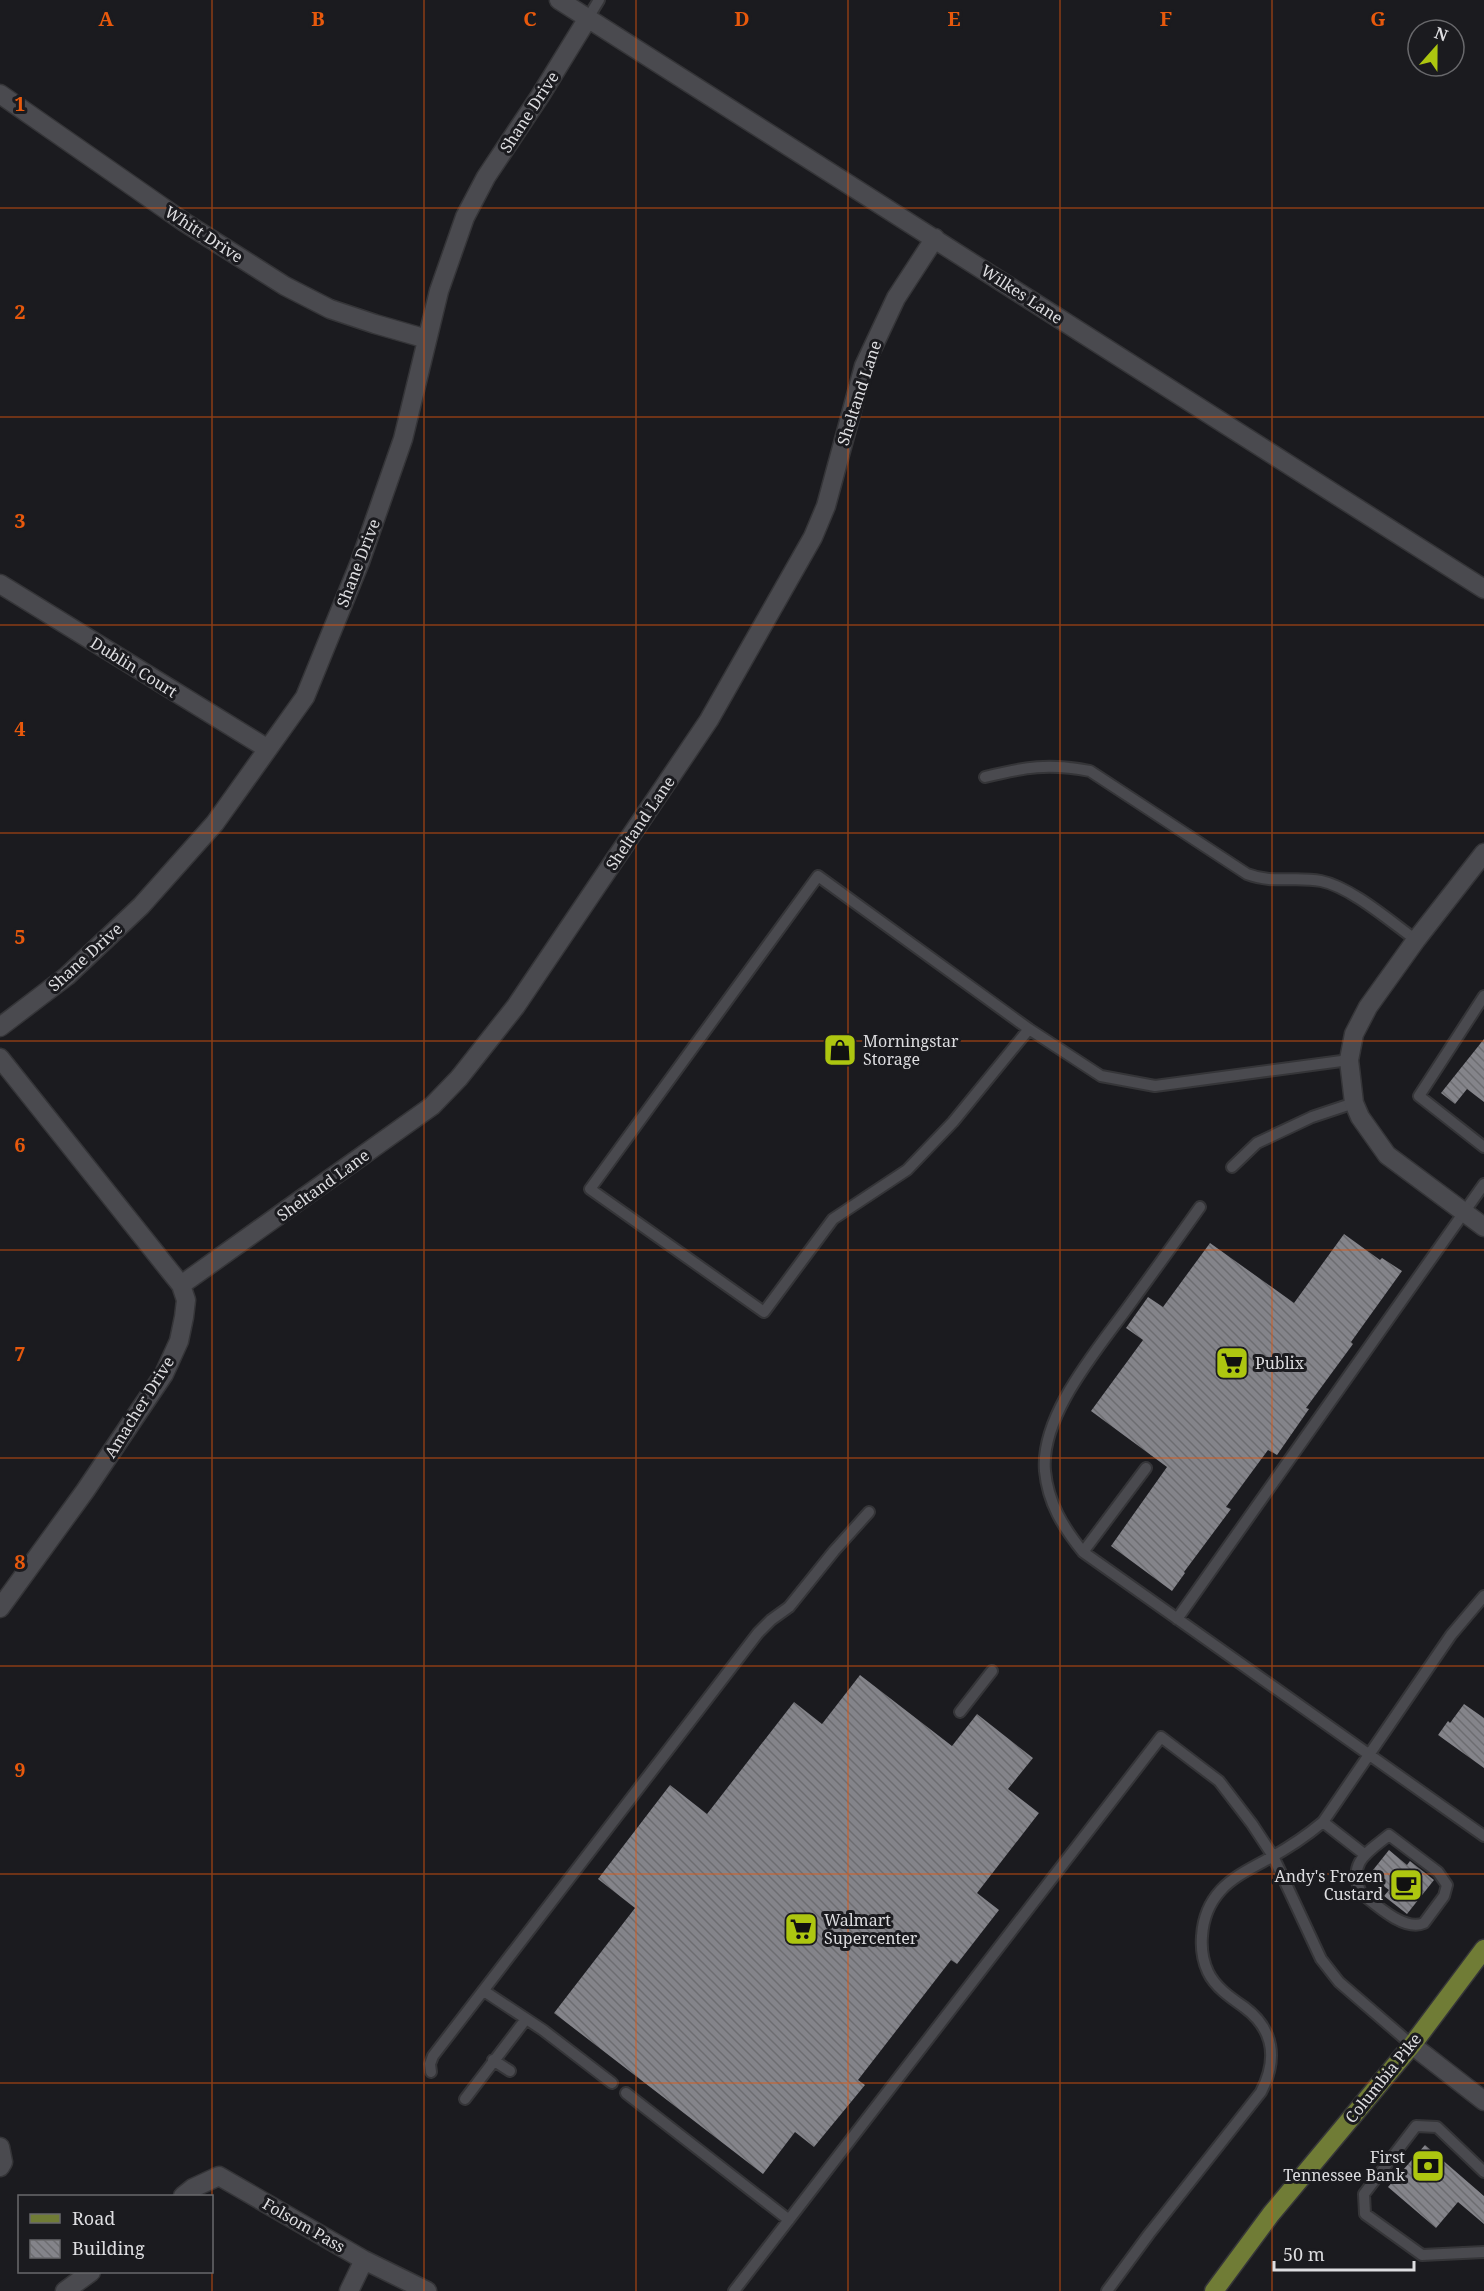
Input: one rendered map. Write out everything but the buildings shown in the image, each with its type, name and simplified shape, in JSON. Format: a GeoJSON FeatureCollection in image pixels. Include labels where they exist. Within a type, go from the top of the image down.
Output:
{"type":"FeatureCollection","features":[{"type":"Feature","properties":{"kind":"main road","name":"Columbia Pike"},"geometry":{"type":"LineString","coordinates":[[1214,2291],[1271,2214],[1412,2045],[1484,1949]]}},
{"type":"Feature","properties":{"kind":"street","name":"Wilkes Lane"},"geometry":{"type":"LineString","coordinates":[[559,0],[1484,589]]}},
{"type":"Feature","properties":{"kind":"street","name":"Shane Drive"},"geometry":{"type":"LineString","coordinates":[[0,1027],[67,976],[141,906],[215,823],[305,697],[360,562],[403,439],[441,282],[465,217],[486,177],[588,18]]}},
{"type":"Feature","properties":{"kind":"street","name":"Whitt Drive"},"geometry":{"type":"LineString","coordinates":[[0,94],[184,222],[285,286],[330,309],[427,339]]}},
{"type":"Feature","properties":{"kind":"street","name":"Sheltand Lane"},"geometry":{"type":"LineString","coordinates":[[181,1285],[432,1106],[459,1078],[516,1006],[709,720],[803,556],[826,506],[864,366],[896,298],[935,238]]}},
{"type":"Feature","properties":{"kind":"street","name":"Dublin Court"},"geometry":{"type":"LineString","coordinates":[[0,584],[267,749]]}},
{"type":"Feature","properties":{"kind":"street"},"geometry":{"type":"LineString","coordinates":[[1484,854],[1416,940],[1368,1007],[1354,1034],[1349,1060],[1354,1103],[1360,1117],[1387,1155],[1484,1227]]}},
{"type":"Feature","properties":{"kind":"street"},"geometry":{"type":"LineString","coordinates":[[0,1058],[181,1285]]}},
{"type":"Feature","properties":{"kind":"street","name":"Amacher Drive"},"geometry":{"type":"LineString","coordinates":[[0,1608],[85,1491],[164,1374],[179,1341],[184,1317],[186,1300],[181,1285]]}},
{"type":"Feature","properties":{"kind":"street"},"geometry":{"type":"LineString","coordinates":[[1412,2045],[1484,2101]]}},
{"type":"Feature","properties":{"kind":"street"},"geometry":{"type":"LineString","coordinates":[[0,2147],[3,2162],[0,2167]]}},
{"type":"Feature","properties":{"kind":"street","name":"Folsom Pass"},"geometry":{"type":"LineString","coordinates":[[184,2195],[193,2188],[219,2176],[364,2260],[427,2291]]}},
{"type":"Feature","properties":{"kind":"street"},"geometry":{"type":"LineString","coordinates":[[349,2291],[364,2260]]}},
{"type":"Feature","properties":{"kind":"street"},"geometry":{"type":"LineString","coordinates":[[65,2291],[89,2280]]}},
{"type":"Feature","properties":{"kind":"lane"},"geometry":{"type":"LineString","coordinates":[[588,18],[599,0]]}},
{"type":"Feature","properties":{"kind":"lane"},"geometry":{"type":"LineString","coordinates":[[985,777],[1021,768],[1062,766],[1090,771],[1247,874],[1262,880],[1320,881],[1334,885],[1367,904],[1416,940]]}},
{"type":"Feature","properties":{"kind":"lane"},"geometry":{"type":"LineString","coordinates":[[1029,1029],[953,1122],[907,1170],[833,1219],[764,1312],[590,1189],[818,876],[1029,1029],[1101,1076],[1155,1086],[1349,1060]]}},
{"type":"Feature","properties":{"kind":"lane"},"geometry":{"type":"LineString","coordinates":[[1484,996],[1419,1096],[1484,1147]]}},
{"type":"Feature","properties":{"kind":"lane"},"geometry":{"type":"LineString","coordinates":[[1232,1167],[1257,1143],[1312,1117],[1354,1103]]}},
{"type":"Feature","properties":{"kind":"lane"},"geometry":{"type":"LineString","coordinates":[[1177,1619],[1484,1184]]}},
{"type":"Feature","properties":{"kind":"lane"},"geometry":{"type":"LineString","coordinates":[[1200,1208],[1073,1383],[1052,1426],[1045,1469],[1054,1511],[1068,1534],[1083,1552],[1484,1836]]}},
{"type":"Feature","properties":{"kind":"lane"},"geometry":{"type":"LineString","coordinates":[[1083,1552],[1146,1468]]}},
{"type":"Feature","properties":{"kind":"lane"},"geometry":{"type":"LineString","coordinates":[[431,2073],[432,2056],[758,1633],[789,1607],[869,1512]]}},
{"type":"Feature","properties":{"kind":"lane"},"geometry":{"type":"LineString","coordinates":[[1107,2291],[1261,2092],[1268,2079],[1271,2051],[1261,2021],[1231,1998],[1209,1974],[1202,1947],[1204,1920],[1220,1891],[1232,1879],[1305,1838],[1323,1822],[1451,1635],[1484,1596]]}},
{"type":"Feature","properties":{"kind":"lane"},"geometry":{"type":"LineString","coordinates":[[960,1712],[992,1671]]}},
{"type":"Feature","properties":{"kind":"lane"},"geometry":{"type":"LineString","coordinates":[[734,2291],[1161,1737],[1219,1781],[1252,1824],[1273,1857],[1321,1959],[1339,1982],[1412,2045]]}},
{"type":"Feature","properties":{"kind":"lane"},"geometry":{"type":"LineString","coordinates":[[1323,1822],[1364,1854]]}},
{"type":"Feature","properties":{"kind":"lane"},"geometry":{"type":"LineString","coordinates":[[1389,1835],[1444,1879],[1447,1891],[1424,1923],[1415,1926],[1407,1925],[1361,1893],[1358,1886],[1357,1864],[1364,1854],[1389,1835]]}},
{"type":"Feature","properties":{"kind":"lane"},"geometry":{"type":"LineString","coordinates":[[484,1991],[543,2030],[612,2083]]}},
{"type":"Feature","properties":{"kind":"lane"},"geometry":{"type":"LineString","coordinates":[[465,2098],[526,2019]]}},
{"type":"Feature","properties":{"kind":"lane"},"geometry":{"type":"LineString","coordinates":[[493,2060],[510,2071]]}},
{"type":"Feature","properties":{"kind":"lane"},"geometry":{"type":"LineString","coordinates":[[626,2093],[789,2220]]}},
{"type":"Feature","properties":{"kind":"lane"},"geometry":{"type":"LineString","coordinates":[[1484,2172],[1437,2127],[1416,2126],[1364,2194],[1365,2214],[1422,2255],[1484,2252]]}},
{"type":"Feature","properties":{"kind":"place","name":"Morningstar Storage"},"geometry":{"type":"Point","coordinates":[840,1050]}},
{"type":"Feature","properties":{"kind":"place","name":"Publix"},"geometry":{"type":"Point","coordinates":[1232,1363]}},
{"type":"Feature","properties":{"kind":"place","name":"Andy's Frozen Custard"},"geometry":{"type":"Point","coordinates":[1406,1885]}},
{"type":"Feature","properties":{"kind":"place","name":"Walmart Supercenter"},"geometry":{"type":"Point","coordinates":[801,1929]}},
{"type":"Feature","properties":{"kind":"place","name":"First Tennessee Bank"},"geometry":{"type":"Point","coordinates":[1428,2166]}}]}
